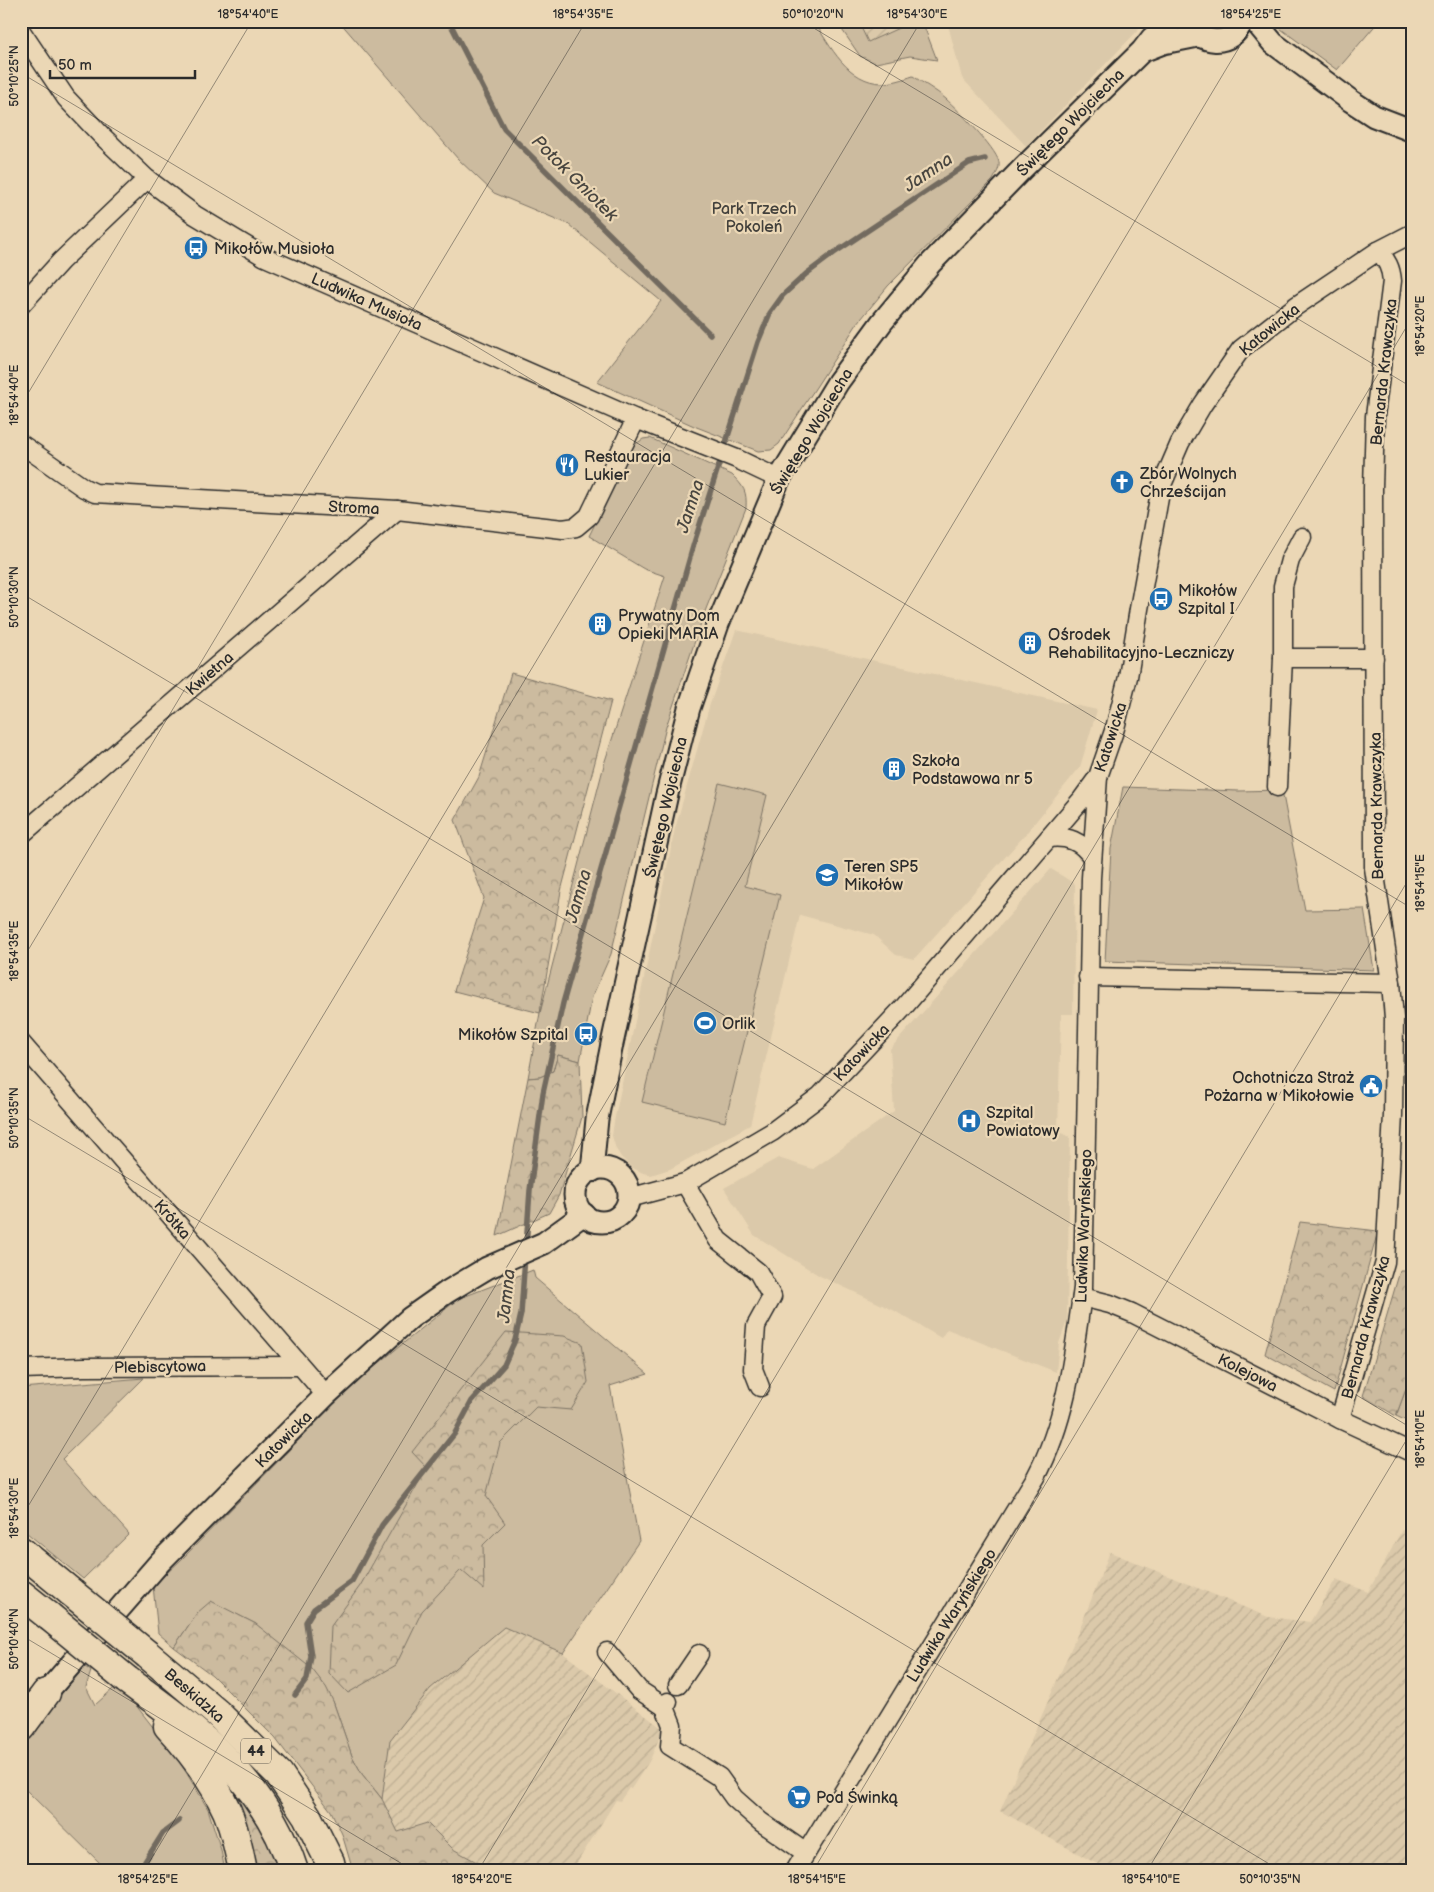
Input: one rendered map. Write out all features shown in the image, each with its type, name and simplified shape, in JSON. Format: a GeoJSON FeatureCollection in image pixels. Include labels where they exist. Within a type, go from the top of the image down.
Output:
{"type":"FeatureCollection","features":[{"type":"Feature","properties":{"kind":"main road","name":"Beskidzka"},"geometry":{"type":"LineString","coordinates":[[21,1551],[217,1713],[279,1774],[307,1816],[332,1871]]}},
{"type":"Feature","properties":{"kind":"main road","name":"44"},"geometry":{"type":"LineString","coordinates":[[21,1594],[127,1680],[175,1715],[221,1754],[250,1787],[274,1822],[294,1871]]}},
{"type":"Feature","properties":{"kind":"main road"},"geometry":{"type":"LineString","coordinates":[[127,1680],[183,1742],[207,1776],[226,1812],[239,1849],[243,1871]]}},
{"type":"Feature","properties":{"kind":"main road"},"geometry":{"type":"LineString","coordinates":[[21,1727],[46,1693]]}},
{"type":"Feature","properties":{"kind":"street","name":"Świętego Wojciecha"},"geometry":{"type":"LineString","coordinates":[[592,1171],[597,1119],[614,1035],[666,794],[689,708],[718,624],[779,479],[838,382],[882,322],[930,264],[1023,168],[1142,51],[1152,38],[1172,21]]}},
{"type":"Feature","properties":{"kind":"street"},"geometry":{"type":"LineString","coordinates":[[1255,21],[1272,42]]}},
{"type":"Feature","properties":{"kind":"street","name":"Świętego Wojciecha"},"geometry":{"type":"LineString","coordinates":[[1142,51],[1192,29],[1205,39],[1221,40],[1238,27]]}},
{"type":"Feature","properties":{"kind":"street"},"geometry":{"type":"LineString","coordinates":[[1238,27],[1272,42],[1374,116],[1413,131]]}},
{"type":"Feature","properties":{"kind":"street","name":"Ludwika Musioła"},"geometry":{"type":"LineString","coordinates":[[21,31],[66,98],[147,179],[195,215],[265,257],[636,419],[737,459],[779,479]]}},
{"type":"Feature","properties":{"kind":"street"},"geometry":{"type":"LineString","coordinates":[[21,304],[62,261],[147,179]]}},
{"type":"Feature","properties":{"kind":"street","name":"Katowicka"},"geometry":{"type":"LineString","coordinates":[[629,1198],[684,1183],[772,1132],[820,1096],[903,1008],[1049,838],[1098,777],[1115,728],[1128,677],[1161,487],[1180,443],[1203,404],[1241,349],[1296,306],[1378,251],[1413,233]]}},
{"type":"Feature","properties":{"kind":"street","name":"Bernarda Krawczyka"},"geometry":{"type":"LineString","coordinates":[[1340,1419],[1385,1262],[1393,1115],[1394,1018],[1391,983],[1374,868],[1373,488],[1375,416],[1391,300],[1391,272],[1386,259],[1378,251]]}},
{"type":"Feature","properties":{"kind":"street","name":"Stroma"},"geometry":{"type":"LineString","coordinates":[[21,444],[84,488],[95,492],[397,510],[563,529],[576,527],[589,516],[636,419]]}},
{"type":"Feature","properties":{"kind":"street","name":"Kwietna"},"geometry":{"type":"LineString","coordinates":[[21,835],[397,510]]}},
{"type":"Feature","properties":{"kind":"street"},"geometry":{"type":"LineString","coordinates":[[1277,787],[1283,586],[1290,560],[1302,537]]}},
{"type":"Feature","properties":{"kind":"street"},"geometry":{"type":"LineString","coordinates":[[1282,658],[1374,658]]}},
{"type":"Feature","properties":{"kind":"street","name":"Ludwika Waryńskiego"},"geometry":{"type":"LineString","coordinates":[[795,1871],[1036,1477],[1047,1456],[1060,1418],[1082,1297],[1085,1246],[1088,977],[1092,857],[1098,777]]}},
{"type":"Feature","properties":{"kind":"street"},"geometry":{"type":"LineString","coordinates":[[1066,817],[1082,819],[1094,828]]}},
{"type":"Feature","properties":{"kind":"street"},"geometry":{"type":"LineString","coordinates":[[1049,838],[1068,838],[1083,845],[1092,857]]}},
{"type":"Feature","properties":{"kind":"street"},"geometry":{"type":"LineString","coordinates":[[1088,977],[1391,983]]}},
{"type":"Feature","properties":{"kind":"street","name":"Krótka"},"geometry":{"type":"LineString","coordinates":[[21,1043],[326,1395]]}},
{"type":"Feature","properties":{"kind":"street"},"geometry":{"type":"LineString","coordinates":[[606,1169],[615,1172],[622,1178],[627,1187],[629,1198],[625,1209],[612,1220],[593,1221],[584,1214],[577,1203],[576,1190],[581,1179],[592,1171],[606,1169]]}},
{"type":"Feature","properties":{"kind":"street"},"geometry":{"type":"LineString","coordinates":[[684,1183],[718,1240],[758,1272],[772,1297],[756,1326],[753,1369],[760,1387]]}},
{"type":"Feature","properties":{"kind":"street","name":"Katowicka"},"geometry":{"type":"LineString","coordinates":[[21,1711],[46,1693],[160,1562],[326,1395],[410,1318],[447,1292],[487,1268],[544,1243],[584,1214]]}},
{"type":"Feature","properties":{"kind":"street","name":"Kolejowa"},"geometry":{"type":"LineString","coordinates":[[1082,1297],[1110,1304],[1132,1314],[1340,1419],[1413,1453]]}},
{"type":"Feature","properties":{"kind":"street","name":"Plebiscytowa"},"geometry":{"type":"LineString","coordinates":[[21,1369],[132,1366],[300,1366]]}},
{"type":"Feature","properties":{"kind":"street"},"geometry":{"type":"LineString","coordinates":[[607,1652],[639,1690],[666,1705],[672,1724],[670,1746],[719,1777],[734,1798],[762,1822],[806,1853]]}},
{"type":"Feature","properties":{"kind":"street"},"geometry":{"type":"LineString","coordinates":[[678,1685],[699,1654]]}},
{"type":"Feature","properties":{"kind":"shaded area"},"geometry":{"type":"Polygon","coordinates":[[[858,21],[914,21],[868,42],[858,21]]]}},
{"type":"Feature","properties":{"kind":"shaded area"},"geometry":{"type":"Polygon","coordinates":[[[947,21],[1147,21],[1026,146],[962,78],[947,21]]]}},
{"type":"Feature","properties":{"kind":"shaded area","name":"Teren SP5 Mikołów"},"geometry":{"type":"Polygon","coordinates":[[[736,630],[1097,710],[1080,767],[1024,836],[914,959],[896,955],[874,935],[800,915],[750,1125],[670,1169],[651,1175],[631,1167],[621,1157],[612,1136],[614,1122],[675,829],[709,707],[736,630]]]}},
{"type":"Feature","properties":{"kind":"shaded area","name":"Szpital Powiatowy"},"geometry":{"type":"Polygon","coordinates":[[[1051,869],[1075,884],[1073,1014],[1061,1014],[1058,1131],[1070,1137],[1067,1321],[1059,1343],[1056,1372],[947,1329],[941,1338],[893,1310],[820,1276],[754,1235],[724,1188],[778,1158],[813,1169],[894,1111],[890,1049],[1051,869]]]}},
{"type":"Feature","properties":{"kind":"shaded area"},"geometry":{"type":"Polygon","coordinates":[[[1402,1530],[1413,1535],[1413,1871],[1110,1871],[1000,1811],[1080,1628],[1110,1552],[1268,1617],[1310,1622],[1336,1579],[1368,1592],[1402,1530]]]}},
{"type":"Feature","properties":{"kind":"shaded area"},"geometry":{"type":"Polygon","coordinates":[[[504,1627],[563,1653],[663,1729],[650,1760],[631,1789],[629,1788],[620,1801],[616,1800],[572,1871],[493,1871],[453,1849],[427,1823],[398,1832],[382,1799],[390,1740],[430,1689],[504,1627]]]}},
{"type":"Feature","properties":{"kind":"green space","name":"Park Trzech Pokoleń"},"geometry":{"type":"Polygon","coordinates":[[[339,21],[814,21],[841,61],[860,77],[883,83],[894,82],[913,76],[942,96],[984,138],[996,155],[999,167],[993,180],[888,286],[857,324],[779,444],[771,450],[758,451],[694,426],[597,382],[661,301],[568,224],[494,193],[458,159],[339,21]]]}},
{"type":"Feature","properties":{"kind":"green space"},"geometry":{"type":"Polygon","coordinates":[[[836,21],[858,21],[868,42],[914,21],[922,21],[937,60],[910,56],[876,63],[860,56],[836,21]]]}},
{"type":"Feature","properties":{"kind":"green space"},"geometry":{"type":"Polygon","coordinates":[[[1270,21],[1379,21],[1337,70],[1270,21]]]}},
{"type":"Feature","properties":{"kind":"green space"},"geometry":{"type":"Polygon","coordinates":[[[650,438],[732,475],[744,490],[746,508],[704,614],[666,727],[611,954],[592,997],[580,1061],[558,1055],[553,1071],[540,1077],[528,1078],[540,1013],[605,761],[665,576],[644,569],[589,536],[633,446],[643,439],[650,438]]]}},
{"type":"Feature","properties":{"kind":"green space"},"geometry":{"type":"Polygon","coordinates":[[[511,673],[611,701],[561,891],[540,1013],[454,991],[484,898],[455,820],[479,777],[511,673]]]}},
{"type":"Feature","properties":{"kind":"green space","name":"Orlik"},"geometry":{"type":"Polygon","coordinates":[[[719,783],[767,795],[745,886],[780,895],[725,1122],[642,1102],[719,783]]]}},
{"type":"Feature","properties":{"kind":"green space"},"geometry":{"type":"Polygon","coordinates":[[[1123,787],[1239,791],[1282,790],[1305,910],[1364,909],[1374,970],[1105,961],[1111,849],[1123,787]]]}},
{"type":"Feature","properties":{"kind":"green space"},"geometry":{"type":"Polygon","coordinates":[[[558,1055],[580,1061],[582,1117],[559,1195],[549,1213],[497,1236],[528,1078],[540,1077],[553,1071],[558,1055]]]}},
{"type":"Feature","properties":{"kind":"green space"},"geometry":{"type":"Polygon","coordinates":[[[1300,1222],[1378,1231],[1334,1392],[1265,1354],[1300,1222]]]}},
{"type":"Feature","properties":{"kind":"green space"},"geometry":{"type":"Polygon","coordinates":[[[533,1270],[535,1278],[648,1374],[610,1386],[639,1541],[563,1653],[504,1627],[430,1689],[390,1740],[382,1799],[362,1774],[352,1756],[333,1701],[256,1624],[236,1614],[197,1613],[174,1647],[158,1633],[153,1586],[182,1559],[358,1380],[458,1299],[533,1270]]]}},
{"type":"Feature","properties":{"kind":"green space"},"geometry":{"type":"Polygon","coordinates":[[[1400,1271],[1413,1271],[1413,1370],[1396,1416],[1363,1396],[1400,1271]]]}},
{"type":"Feature","properties":{"kind":"green space"},"geometry":{"type":"Polygon","coordinates":[[[506,1332],[564,1336],[582,1343],[588,1382],[571,1410],[536,1407],[500,1443],[486,1496],[505,1523],[483,1545],[484,1590],[461,1570],[422,1611],[396,1665],[348,1693],[329,1673],[331,1626],[360,1586],[427,1468],[412,1452],[506,1332]]]}},
{"type":"Feature","properties":{"kind":"green space"},"geometry":{"type":"Polygon","coordinates":[[[1413,1370],[1413,1424],[1396,1416],[1413,1370]]]}},
{"type":"Feature","properties":{"kind":"green space"},"geometry":{"type":"Polygon","coordinates":[[[144,1378],[62,1459],[129,1534],[83,1579],[21,1528],[21,1388],[144,1378]]]}},
{"type":"Feature","properties":{"kind":"green space"},"geometry":{"type":"Polygon","coordinates":[[[211,1601],[256,1624],[312,1669],[326,1687],[333,1701],[352,1756],[362,1774],[382,1799],[398,1832],[427,1823],[453,1849],[493,1871],[353,1871],[342,1834],[331,1811],[275,1738],[212,1675],[174,1647],[197,1613],[211,1601]]]}},
{"type":"Feature","properties":{"kind":"green space"},"geometry":{"type":"Polygon","coordinates":[[[85,1667],[91,1671],[86,1687],[95,1705],[114,1688],[135,1704],[180,1762],[208,1809],[221,1850],[225,1871],[108,1871],[21,1785],[21,1745],[42,1716],[85,1667]]]}},
{"type":"Feature","properties":{"kind":"green space"},"geometry":{"type":"Polygon","coordinates":[[[234,1792],[246,1801],[268,1842],[278,1871],[252,1871],[233,1801],[234,1792]]]}},
{"type":"Feature","properties":{"kind":"waterway","name":"Potok Gniotek"},"geometry":{"type":"LineString","coordinates":[[449,21],[504,129],[710,334]]}},
{"type":"Feature","properties":{"kind":"waterway","name":"Jamna"},"geometry":{"type":"LineString","coordinates":[[526,1247],[530,1190],[543,1093],[563,1003],[694,543],[758,342],[770,313],[783,295],[806,274],[834,253],[969,163],[985,159]]}},
{"type":"Feature","properties":{"kind":"waterway","name":"Jamna"},"geometry":{"type":"LineString","coordinates":[[295,1695],[307,1679],[311,1656],[306,1622],[314,1609],[352,1581],[382,1525],[455,1433],[472,1401],[504,1365],[515,1340],[521,1314],[525,1256]]}},
{"type":"Feature","properties":{"kind":"waterway","name":"Jamna"},"geometry":{"type":"LineString","coordinates":[[139,1871],[163,1833],[179,1821]]}},
{"type":"Feature","properties":{"kind":"place","name":"Mikołów Musioła"},"geometry":{"type":"Point","coordinates":[196,248]}},
{"type":"Feature","properties":{"kind":"place","name":"Restauracja Lukier"},"geometry":{"type":"Point","coordinates":[567,465]}},
{"type":"Feature","properties":{"kind":"place","name":"Zbór Wolnych Chrześcijan"},"geometry":{"type":"Point","coordinates":[1122,482]}},
{"type":"Feature","properties":{"kind":"place","name":"Mikołów Szpital I"},"geometry":{"type":"Point","coordinates":[1161,599]}},
{"type":"Feature","properties":{"kind":"place","name":"Prywatny Dom Opieki MARIA"},"geometry":{"type":"Point","coordinates":[600,624]}},
{"type":"Feature","properties":{"kind":"place","name":"Ośrodek Rehabilitacyjno-Leczniczy"},"geometry":{"type":"Point","coordinates":[1030,643]}},
{"type":"Feature","properties":{"kind":"place","name":"Szkoła Podstawowa nr 5"},"geometry":{"type":"Point","coordinates":[894,769]}},
{"type":"Feature","properties":{"kind":"place","name":"Teren SP5 Mikołów"},"geometry":{"type":"Point","coordinates":[827,875]}},
{"type":"Feature","properties":{"kind":"place","name":"Orlik"},"geometry":{"type":"Point","coordinates":[705,1023]}},
{"type":"Feature","properties":{"kind":"place","name":"Mikołów Szpital"},"geometry":{"type":"Point","coordinates":[586,1034]}},
{"type":"Feature","properties":{"kind":"place","name":"Ochotnicza Straż Pożarna w Mikołowie"},"geometry":{"type":"Point","coordinates":[1371,1086]}},
{"type":"Feature","properties":{"kind":"place","name":"Szpital Powiatowy"},"geometry":{"type":"Point","coordinates":[969,1121]}},
{"type":"Feature","properties":{"kind":"place","name":"Pod Świnką"},"geometry":{"type":"Point","coordinates":[799,1797]}}]}
